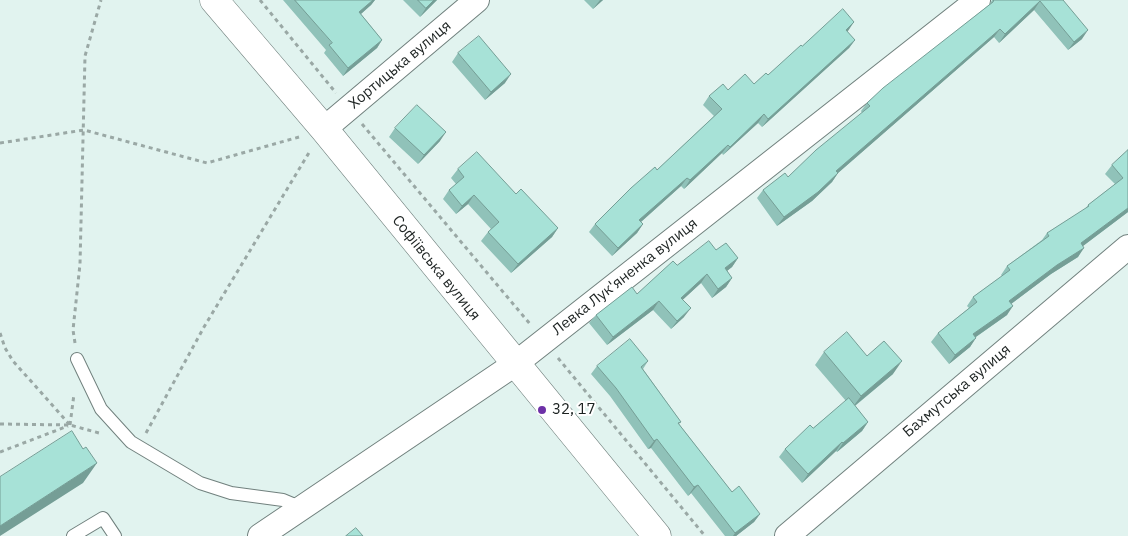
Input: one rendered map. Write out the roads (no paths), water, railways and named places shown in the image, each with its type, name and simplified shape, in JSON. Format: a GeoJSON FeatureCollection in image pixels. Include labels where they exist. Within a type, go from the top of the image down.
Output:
{"type":"FeatureCollection","features":[{"type":"Feature","properties":{"kind":"street","name":"Софіївська вулиця"},"geometry":{"type":"LineString","coordinates":[[214,0],[324,129],[657,536]]}},
{"type":"Feature","properties":{"kind":"street","name":"Хортицька вулиця"},"geometry":{"type":"LineString","coordinates":[[324,129],[477,0]]}},
{"type":"Feature","properties":{"kind":"street","name":"Левка Лук'яненка вулиця"},"geometry":{"type":"LineString","coordinates":[[260,536],[515,364],[978,0]]}},
{"type":"Feature","properties":{"kind":"street","name":"Бахмутська вулиця"},"geometry":{"type":"LineString","coordinates":[[787,536],[1128,247]]}},
{"type":"Feature","properties":{"kind":"lane"},"geometry":{"type":"LineString","coordinates":[[77,359],[101,410],[135,444],[200,483],[231,493],[283,500],[302,508]]}},
{"type":"Feature","properties":{"kind":"lane"},"geometry":{"type":"LineString","coordinates":[[73,536],[103,518],[115,536]]}},
{"type":"Feature","properties":{"kind":"place","name":"32, 17"},"geometry":{"type":"Point","coordinates":[542,410]}}]}
